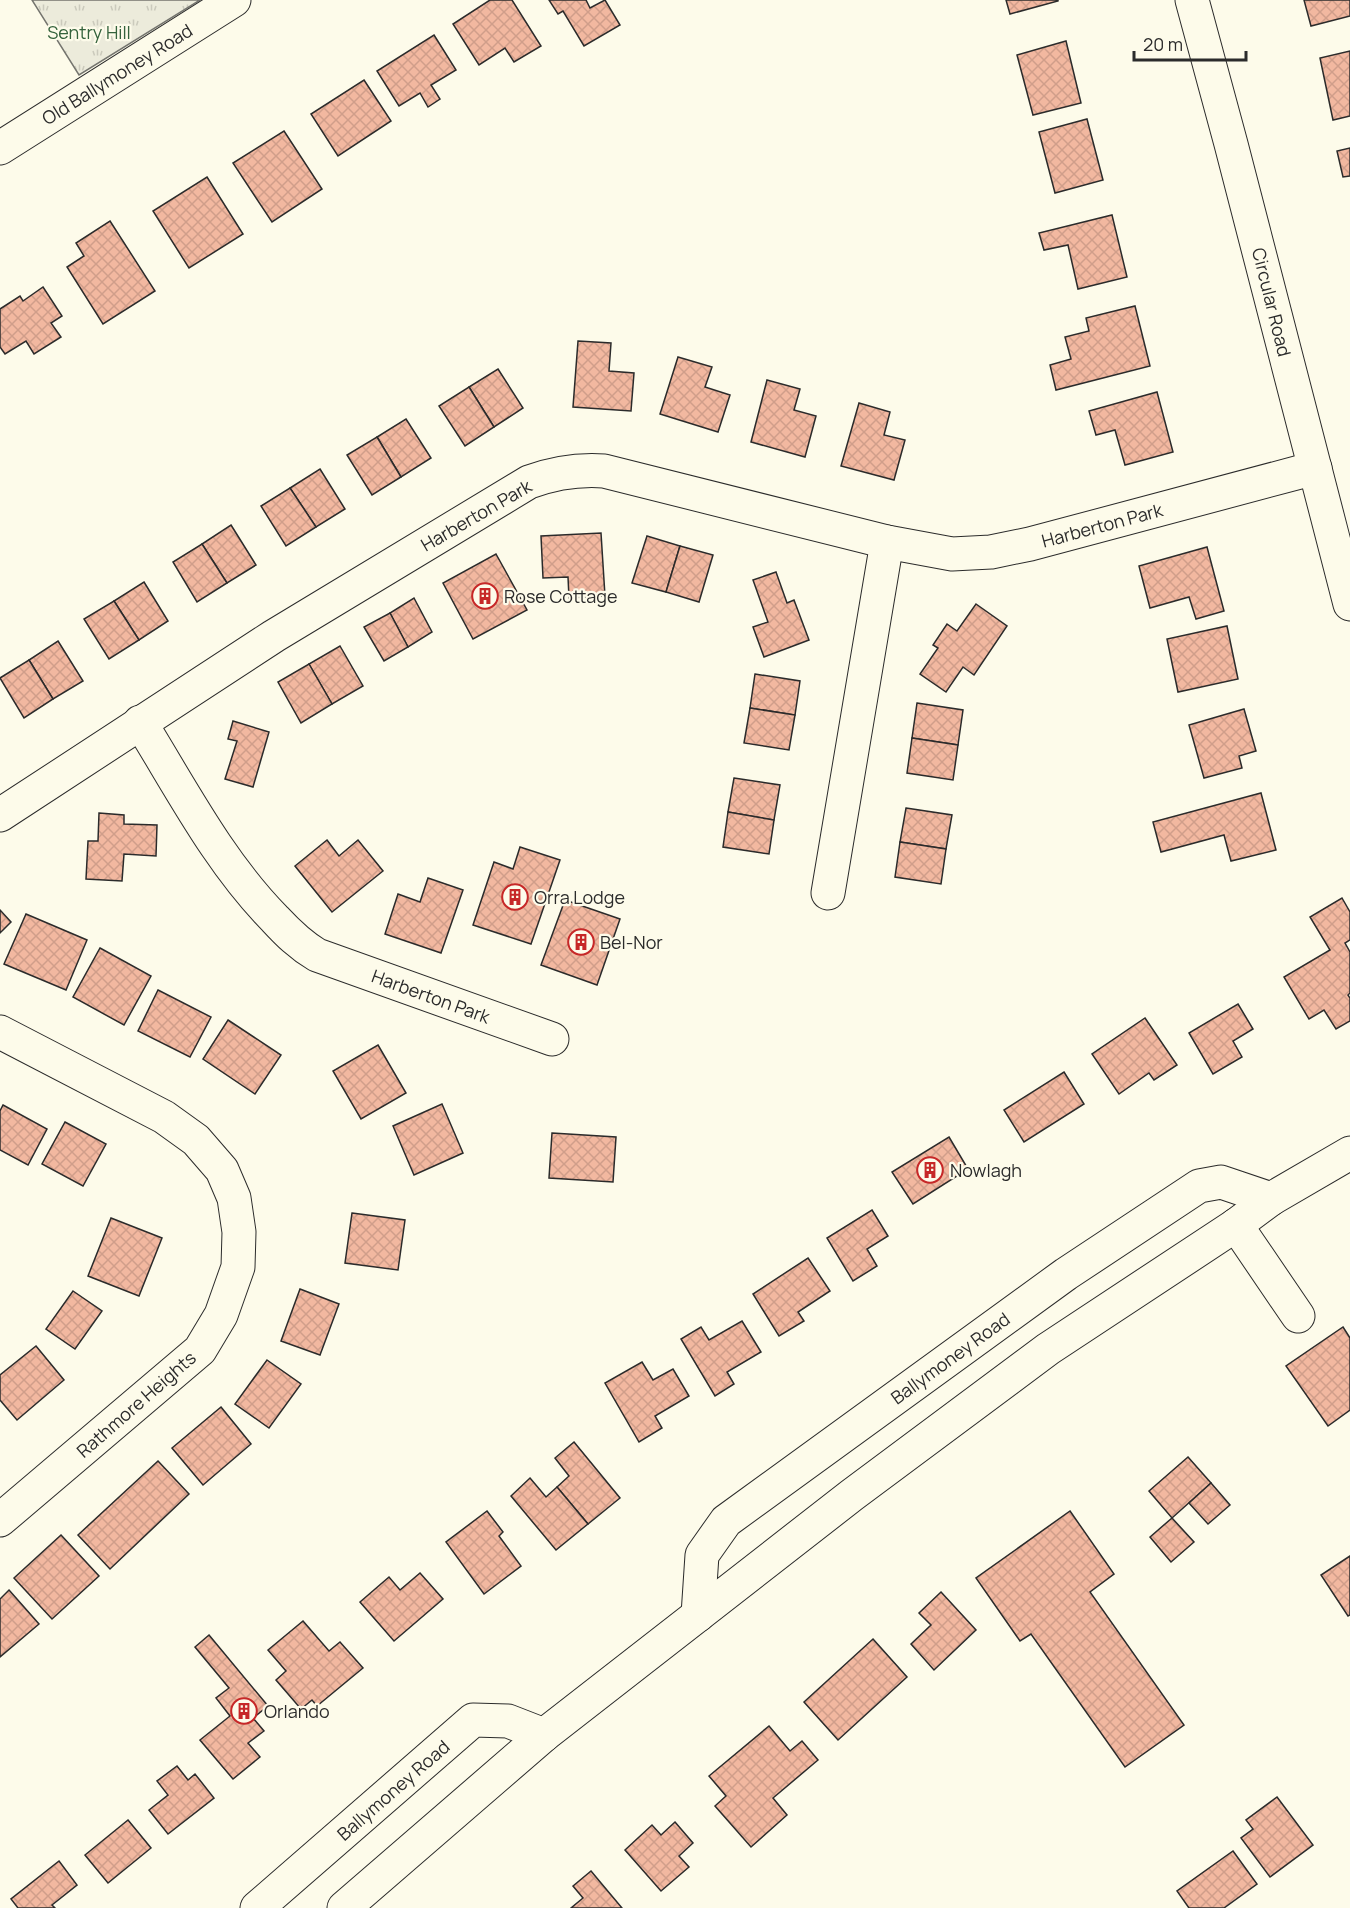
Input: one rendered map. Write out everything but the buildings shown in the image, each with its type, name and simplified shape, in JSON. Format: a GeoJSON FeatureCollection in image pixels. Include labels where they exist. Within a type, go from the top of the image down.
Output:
{"type":"FeatureCollection","features":[{"type":"Feature","properties":{"kind":"street","name":"Old Ballymoney Road"},"geometry":{"type":"LineString","coordinates":[[0,148],[234,0]]}},
{"type":"Feature","properties":{"kind":"street","name":"Circular Road"},"geometry":{"type":"LineString","coordinates":[[1192,0],[1350,604]]}},
{"type":"Feature","properties":{"kind":"street","name":"Harberton Park"},"geometry":{"type":"LineString","coordinates":[[0,815],[274,636],[529,482],[554,474],[584,470],[604,471],[887,542],[952,554],[991,552],[1030,544],[1315,468]]}},
{"type":"Feature","properties":{"kind":"street"},"geometry":{"type":"LineString","coordinates":[[828,893],[887,542]]}},
{"type":"Feature","properties":{"kind":"street","name":"Harberton Park"},"geometry":{"type":"LineString","coordinates":[[140,722],[225,859],[259,903],[299,943],[317,955],[552,1039]]}},
{"type":"Feature","properties":{"kind":"street","name":"Rathmore Heights"},"geometry":{"type":"LineString","coordinates":[[0,1032],[164,1117],[196,1140],[222,1170],[234,1198],[239,1232],[238,1267],[221,1316],[200,1350],[0,1520]]}},
{"type":"Feature","properties":{"kind":"street"},"geometry":{"type":"LineString","coordinates":[[344,1908],[544,1735],[852,1495],[1048,1350],[1236,1226],[1271,1199],[1350,1152]]}},
{"type":"Feature","properties":{"kind":"street","name":"Ballymoney Road"},"geometry":{"type":"LineString","coordinates":[[698,1615],[702,1555],[726,1521],[1066,1274],[1199,1186],[1221,1182],[1271,1199]]}},
{"type":"Feature","properties":{"kind":"street"},"geometry":{"type":"LineString","coordinates":[[1236,1226],[1298,1316]]}},
{"type":"Feature","properties":{"kind":"street","name":"Ballymoney Road"},"geometry":{"type":"LineString","coordinates":[[257,1908],[473,1720],[508,1720],[544,1735]]}},
{"type":"Feature","properties":{"kind":"green space","name":"Sentry Hill"},"geometry":{"type":"Polygon","coordinates":[[[32,0],[200,0],[79,75],[32,0]]]}},
{"type":"Feature","properties":{"kind":"place","name":"Rose Cottage"},"geometry":{"type":"Point","coordinates":[485,596]}},
{"type":"Feature","properties":{"kind":"place","name":"Orra Lodge"},"geometry":{"type":"Point","coordinates":[515,897]}},
{"type":"Feature","properties":{"kind":"place","name":"Bel-Nor"},"geometry":{"type":"Point","coordinates":[581,942]}},
{"type":"Feature","properties":{"kind":"place","name":"Nowlagh"},"geometry":{"type":"Point","coordinates":[930,1170]}},
{"type":"Feature","properties":{"kind":"place","name":"Orlando"},"geometry":{"type":"Point","coordinates":[244,1711]}}]}
